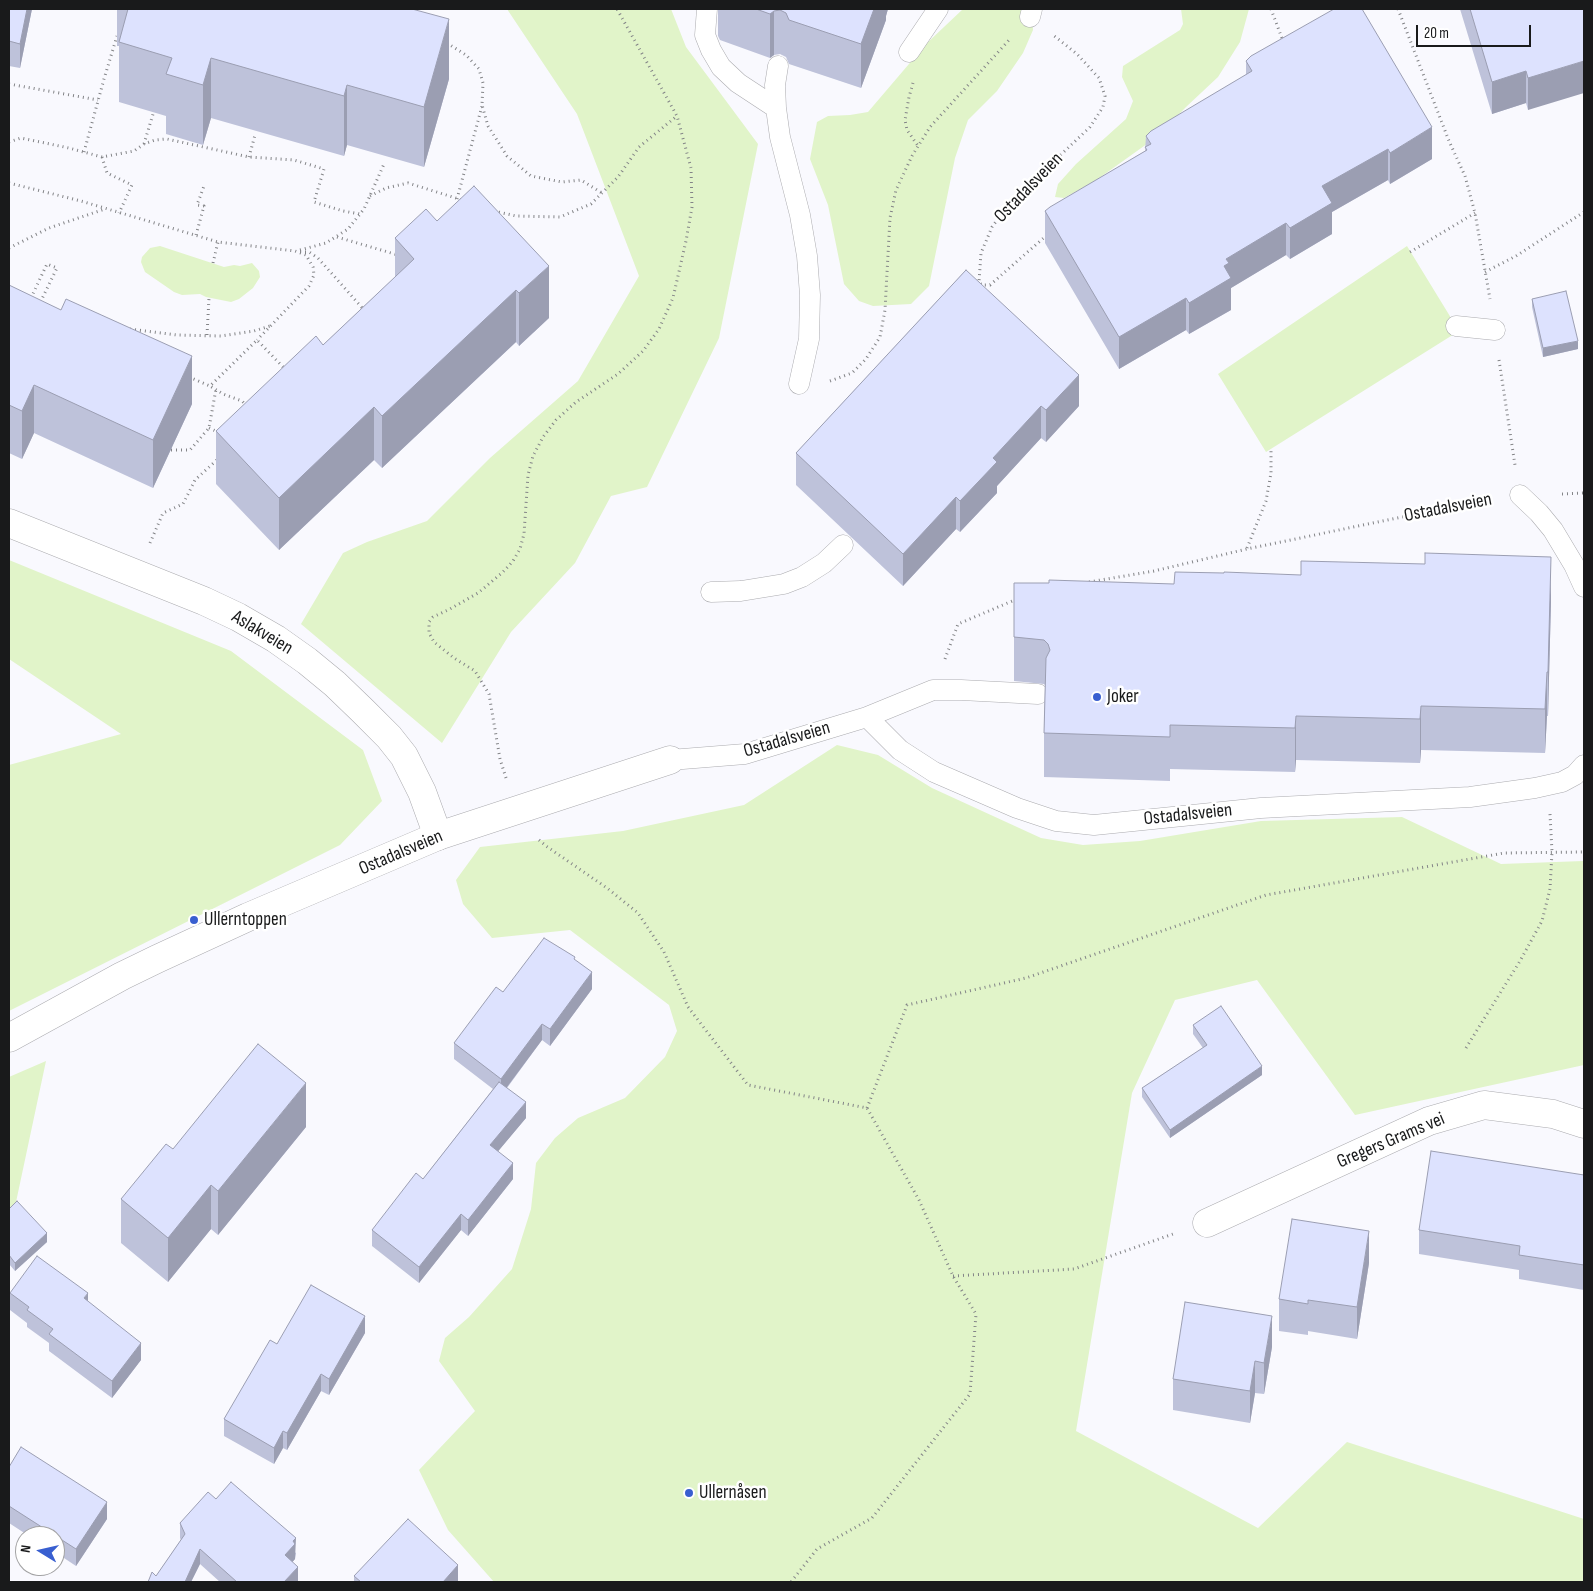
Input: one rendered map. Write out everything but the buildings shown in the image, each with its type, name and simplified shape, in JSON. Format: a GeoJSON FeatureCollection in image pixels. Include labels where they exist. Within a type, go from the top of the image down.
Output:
{"type":"FeatureCollection","features":[{"type":"Feature","properties":{"kind":"street","name":"Aslakveien"},"geometry":{"type":"LineString","coordinates":[[9,523],[204,601],[238,617],[276,639],[307,661],[335,684],[370,718],[404,756],[422,792],[438,836]]}},
{"type":"Feature","properties":{"kind":"street","name":"Ostadalsveien"},"geometry":{"type":"LineString","coordinates":[[9,1038],[157,959],[248,917],[438,836],[515,809],[670,760]]}},
{"type":"Feature","properties":{"kind":"street","name":"Gregers Grams vei"},"geometry":{"type":"LineString","coordinates":[[1207,1223],[1429,1121],[1484,1105],[1553,1114],[1584,1124]]}},
{"type":"Feature","properties":{"kind":"lane"},"geometry":{"type":"LineString","coordinates":[[707,9],[705,35],[721,67],[738,83],[776,108]]}},
{"type":"Feature","properties":{"kind":"lane"},"geometry":{"type":"LineString","coordinates":[[909,52],[938,9]]}},
{"type":"Feature","properties":{"kind":"lane"},"geometry":{"type":"LineString","coordinates":[[778,66],[775,85],[780,137],[800,215],[807,256],[810,295],[809,339],[799,384]]}},
{"type":"Feature","properties":{"kind":"lane"},"geometry":{"type":"LineString","coordinates":[[1456,326],[1495,330]]}},
{"type":"Feature","properties":{"kind":"lane"},"geometry":{"type":"LineString","coordinates":[[1520,495],[1554,530],[1584,587]]}},
{"type":"Feature","properties":{"kind":"lane"},"geometry":{"type":"LineString","coordinates":[[711,592],[740,592],[784,584],[802,577],[824,563],[843,546]]}},
{"type":"Feature","properties":{"kind":"lane"},"geometry":{"type":"LineString","coordinates":[[867,717],[933,690],[1038,694]]}},
{"type":"Feature","properties":{"kind":"lane","name":"Ostadalsveien"},"geometry":{"type":"LineString","coordinates":[[670,760],[745,754],[867,717],[900,750],[934,772],[1018,808],[1056,821],[1094,825],[1261,808],[1470,797],[1535,788],[1562,782],[1575,774],[1584,765]]}},
{"type":"Feature","properties":{"kind":"path"},"geometry":{"type":"LineString","coordinates":[[617,9],[677,116],[691,168],[692,207],[673,298],[659,329],[644,351],[618,374],[576,402],[556,420],[543,437],[533,456],[528,475],[524,534],[520,549],[513,561],[478,593],[433,617],[429,622],[429,633],[434,642],[454,658],[475,671],[489,694],[500,760],[515,809],[528,829],[546,846],[607,888],[638,913],[664,952],[688,1007],[748,1085],[867,1108],[919,1200],[952,1276],[976,1314],[970,1394],[872,1518],[817,1549],[791,1582]]}},
{"type":"Feature","properties":{"kind":"path"},"geometry":{"type":"LineString","coordinates":[[1271,9],[1285,45]]}},
{"type":"Feature","properties":{"kind":"path"},"geometry":{"type":"LineString","coordinates":[[1398,9],[1449,141],[1465,176],[1475,213],[1520,495]]}},
{"type":"Feature","properties":{"kind":"path","name":"Ostadalsveien"},"geometry":{"type":"LineString","coordinates":[[799,384],[834,381],[852,373],[866,359],[880,337],[885,310],[890,218],[896,190],[912,156],[930,127],[1031,13],[1077,54],[1099,78],[1105,96],[1103,107],[1090,127],[1008,205],[992,227],[981,253],[979,282],[982,285],[990,285],[1053,229]]}},
{"type":"Feature","properties":{"kind":"path"},"geometry":{"type":"LineString","coordinates":[[84,152],[120,28]]}},
{"type":"Feature","properties":{"kind":"path"},"geometry":{"type":"LineString","coordinates":[[441,42],[450,44],[466,55],[479,69],[482,83],[482,105],[457,198],[460,207]]}},
{"type":"Feature","properties":{"kind":"path"},"geometry":{"type":"LineString","coordinates":[[909,52],[916,62],[905,120],[906,130],[918,146]]}},
{"type":"Feature","properties":{"kind":"path"},"geometry":{"type":"LineString","coordinates":[[9,84],[98,100]]}},
{"type":"Feature","properties":{"kind":"path"},"geometry":{"type":"LineString","coordinates":[[482,105],[488,126],[507,156],[531,176],[562,182],[582,180],[602,193]]}},
{"type":"Feature","properties":{"kind":"path"},"geometry":{"type":"LineString","coordinates":[[144,144],[153,114]]}},
{"type":"Feature","properties":{"kind":"path"},"geometry":{"type":"LineString","coordinates":[[486,209],[516,216],[560,218],[591,204],[618,177],[639,148],[677,116]]}},
{"type":"Feature","properties":{"kind":"path"},"geometry":{"type":"LineString","coordinates":[[249,157],[254,135]]}},
{"type":"Feature","properties":{"kind":"path"},"geometry":{"type":"LineString","coordinates":[[9,142],[21,138],[102,157],[134,151],[144,144],[155,140],[167,139],[249,157],[294,160],[324,169],[314,202],[360,214]]}},
{"type":"Feature","properties":{"kind":"path"},"geometry":{"type":"LineString","coordinates":[[102,157],[107,173],[132,185],[119,213]]}},
{"type":"Feature","properties":{"kind":"path"},"geometry":{"type":"LineString","coordinates":[[295,252],[326,243],[348,229],[360,214],[370,196],[384,164]]}},
{"type":"Feature","properties":{"kind":"path"},"geometry":{"type":"LineString","coordinates":[[9,183],[81,201],[218,242],[295,252],[309,252],[314,254],[365,311]]}},
{"type":"Feature","properties":{"kind":"path"},"geometry":{"type":"LineString","coordinates":[[370,196],[386,188],[408,183],[464,201]]}},
{"type":"Feature","properties":{"kind":"path"},"geometry":{"type":"LineString","coordinates":[[196,236],[204,206],[197,205],[204,186]]}},
{"type":"Feature","properties":{"kind":"path"},"geometry":{"type":"LineString","coordinates":[[9,248],[49,228],[106,209]]}},
{"type":"Feature","properties":{"kind":"path"},"geometry":{"type":"LineString","coordinates":[[1485,272],[1516,256],[1584,212]]}},
{"type":"Feature","properties":{"kind":"path"},"geometry":{"type":"LineString","coordinates":[[1410,252],[1475,213]]}},
{"type":"Feature","properties":{"kind":"path"},"geometry":{"type":"LineString","coordinates":[[336,237],[402,256]]}},
{"type":"Feature","properties":{"kind":"path"},"geometry":{"type":"LineString","coordinates":[[214,263],[218,242]]}},
{"type":"Feature","properties":{"kind":"path"},"geometry":{"type":"LineString","coordinates":[[210,386],[273,325],[309,286],[314,275],[313,267],[306,255],[295,252]]}},
{"type":"Feature","properties":{"kind":"path"},"geometry":{"type":"LineString","coordinates":[[24,296],[31,299],[47,264],[57,268],[37,310]]}},
{"type":"Feature","properties":{"kind":"path"},"geometry":{"type":"LineString","coordinates":[[207,336],[209,298]]}},
{"type":"Feature","properties":{"kind":"path"},"geometry":{"type":"LineString","coordinates":[[129,329],[221,336],[254,331],[273,325]]}},
{"type":"Feature","properties":{"kind":"path"},"geometry":{"type":"LineString","coordinates":[[257,340],[287,370]]}},
{"type":"Feature","properties":{"kind":"path"},"geometry":{"type":"LineString","coordinates":[[186,375],[223,394],[242,401],[252,412]]}},
{"type":"Feature","properties":{"kind":"path"},"geometry":{"type":"LineString","coordinates":[[171,450],[190,450],[209,428],[216,389]]}},
{"type":"Feature","properties":{"kind":"path"},"geometry":{"type":"LineString","coordinates":[[209,428],[222,434]]}},
{"type":"Feature","properties":{"kind":"path"},"geometry":{"type":"LineString","coordinates":[[1247,549],[1266,501],[1271,473],[1271,448]]}},
{"type":"Feature","properties":{"kind":"path"},"geometry":{"type":"LineString","coordinates":[[150,543],[163,513],[183,504],[195,480],[220,457]]}},
{"type":"Feature","properties":{"kind":"path","name":"Ostadalsveien"},"geometry":{"type":"LineString","coordinates":[[1087,582],[1154,571],[1247,549],[1455,506],[1520,495]]}},
{"type":"Feature","properties":{"kind":"path"},"geometry":{"type":"LineString","coordinates":[[933,690],[958,624],[1020,597]]}},
{"type":"Feature","properties":{"kind":"path"},"geometry":{"type":"LineString","coordinates":[[1466,1048],[1520,961],[1542,921],[1550,889],[1552,852],[1550,812],[1535,788]]}},
{"type":"Feature","properties":{"kind":"path"},"geometry":{"type":"LineString","coordinates":[[867,1108],[907,1005],[1026,978],[1266,896],[1504,853],[1584,852]]}},
{"type":"Feature","properties":{"kind":"path"},"geometry":{"type":"LineString","coordinates":[[952,1276],[1074,1269],[1207,1223]]}},
{"type":"Feature","properties":{"kind":"green space"},"geometry":{"type":"Polygon","coordinates":[[[507,9],[671,9],[686,47],[758,144],[719,338],[647,487],[611,496],[575,563],[511,632],[442,743],[301,624],[343,553],[367,542],[427,521],[490,458],[578,381],[639,276],[577,114],[507,9]]]}},
{"type":"Feature","properties":{"kind":"green space"},"geometry":{"type":"Polygon","coordinates":[[[963,9],[1031,9],[1033,30],[1023,53],[997,91],[968,120],[955,158],[929,286],[911,304],[873,306],[859,301],[844,284],[828,205],[810,159],[817,122],[828,116],[868,112],[926,44],[963,9]]]}},
{"type":"Feature","properties":{"kind":"green space"},"geometry":{"type":"Polygon","coordinates":[[[1181,9],[1249,9],[1240,42],[1218,77],[1158,136],[1095,181],[1064,198],[1055,197],[1058,184],[1076,164],[1126,119],[1133,101],[1122,77],[1123,66],[1180,30],[1183,24],[1181,9]]]}},
{"type":"Feature","properties":{"kind":"green space"},"geometry":{"type":"Polygon","coordinates":[[[160,246],[224,267],[252,263],[259,271],[260,277],[253,288],[239,299],[231,302],[200,294],[182,295],[174,292],[145,272],[141,262],[142,257],[150,248],[160,246]]]}},
{"type":"Feature","properties":{"kind":"green space"},"geometry":{"type":"Polygon","coordinates":[[[1407,246],[1459,331],[1266,452],[1218,374],[1407,246]]]}},
{"type":"Feature","properties":{"kind":"green space"},"geometry":{"type":"Polygon","coordinates":[[[9,560],[231,651],[363,750],[382,801],[340,845],[9,1011],[9,765],[121,734],[9,659],[9,560]]]}},
{"type":"Feature","properties":{"kind":"green space"},"geometry":{"type":"Polygon","coordinates":[[[837,745],[878,755],[932,788],[1041,838],[1083,845],[1140,841],[1261,821],[1402,817],[1501,864],[1583,861],[1584,859],[1584,1065],[1355,1115],[1257,980],[1175,1000],[1132,1093],[1076,1431],[1258,1528],[1347,1442],[1584,1519],[1584,1582],[494,1582],[448,1530],[419,1470],[475,1411],[439,1361],[445,1338],[469,1317],[512,1269],[531,1209],[536,1163],[555,1138],[578,1118],[625,1098],[665,1057],[677,1031],[669,1005],[570,930],[492,938],[463,904],[456,880],[480,847],[623,831],[744,805],[837,745]]]}},
{"type":"Feature","properties":{"kind":"green space"},"geometry":{"type":"Polygon","coordinates":[[[46,1061],[9,1235],[9,1077],[46,1061]]]}},
{"type":"Feature","properties":{"kind":"place","name":"Joker"},"geometry":{"type":"Point","coordinates":[1097,697]}},
{"type":"Feature","properties":{"kind":"place","name":"Ullerntoppen"},"geometry":{"type":"Point","coordinates":[194,920]}},
{"type":"Feature","properties":{"kind":"place","name":"Ullernåsen"},"geometry":{"type":"Point","coordinates":[689,1493]}}]}
